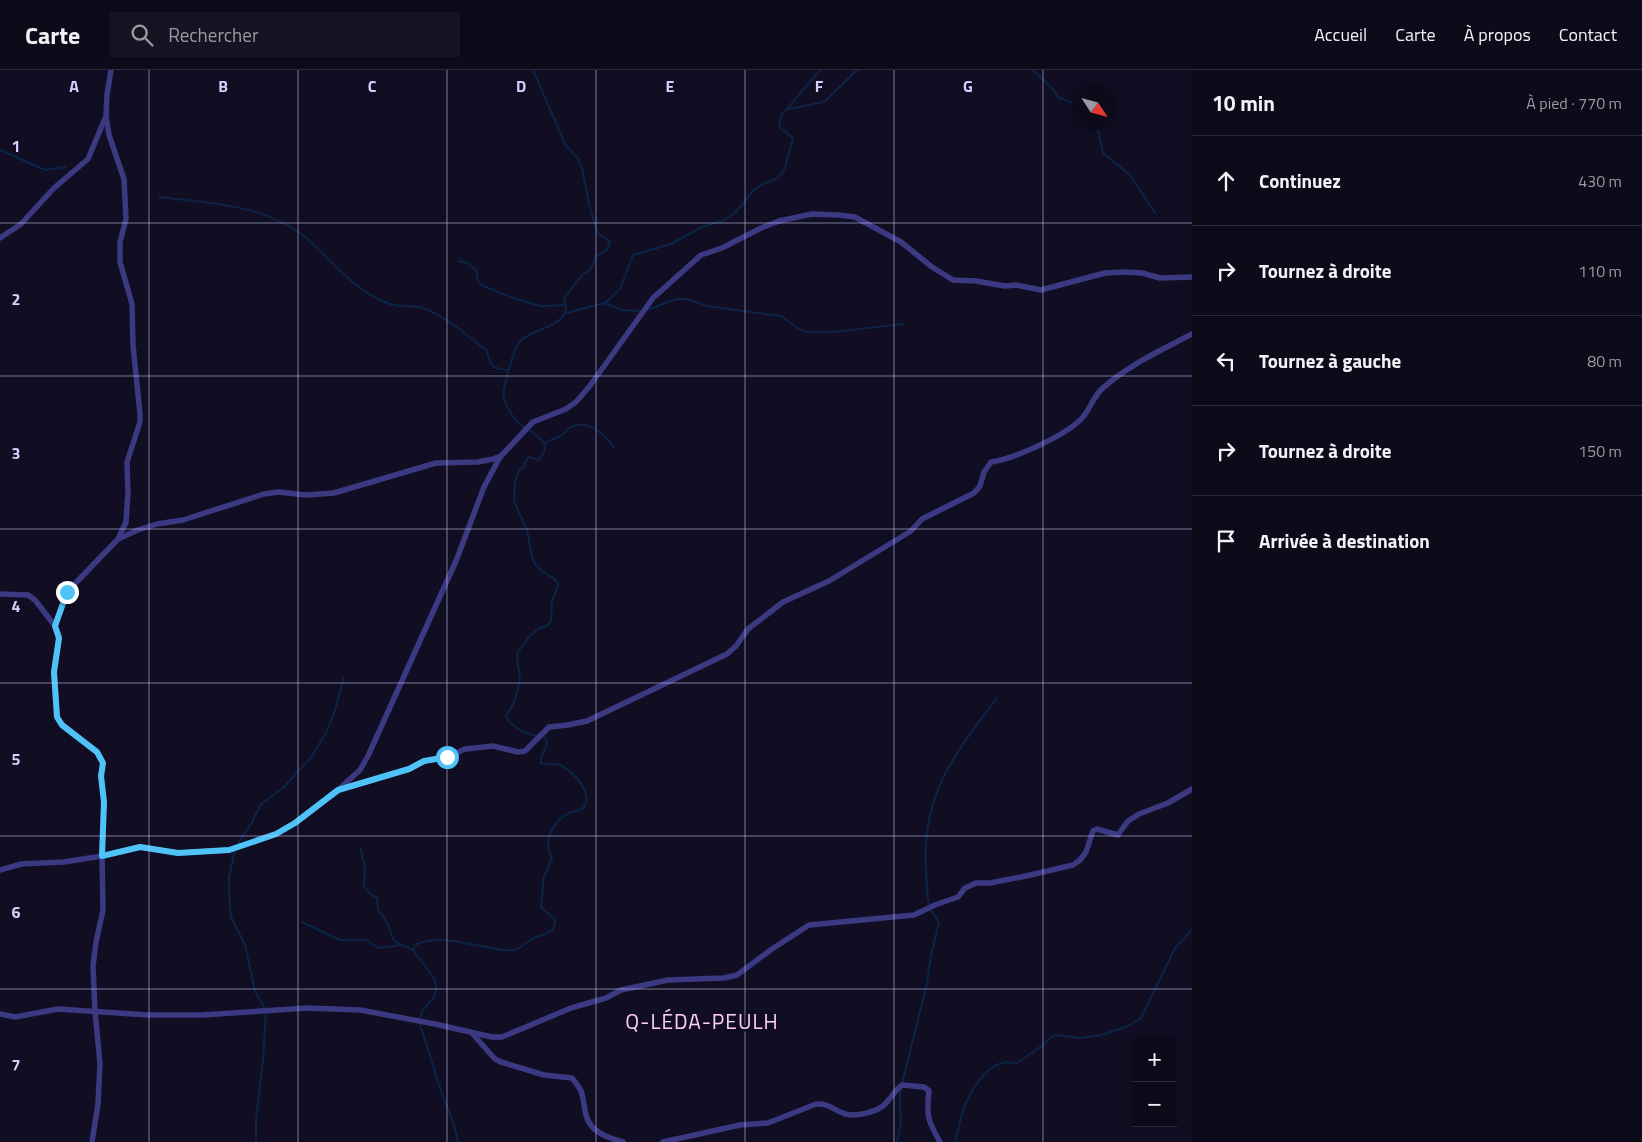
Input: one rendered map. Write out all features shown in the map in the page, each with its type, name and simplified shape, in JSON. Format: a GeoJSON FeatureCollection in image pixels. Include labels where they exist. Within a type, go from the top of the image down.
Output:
{"type":"FeatureCollection","features":[{"type":"Feature","properties":{"kind":"street"},"geometry":{"type":"LineString","coordinates":[[55,626],[67,592],[118,539],[126,522],[128,493],[127,462],[140,422],[133,345],[132,304],[120,262],[120,242],[126,218],[124,179],[109,135],[106,116],[111,70]]}},
{"type":"Feature","properties":{"kind":"street"},"geometry":{"type":"LineString","coordinates":[[0,238],[20,224],[54,188],[88,159],[106,116]]}},
{"type":"Feature","properties":{"kind":"street"},"geometry":{"type":"LineString","coordinates":[[0,870],[21,864],[64,862],[102,856],[140,847],[178,853],[229,850],[276,834],[295,823],[338,790],[360,770],[368,756],[456,561],[484,487],[501,456],[533,422],[576,402],[589,387],[653,298],[701,255],[722,248],[779,221],[812,214],[838,215],[855,217],[900,242],[932,267],[953,280],[1005,286],[1016,285],[1042,290],[1115,273],[1142,273],[1160,278],[1192,277]]}},
{"type":"Feature","properties":{"kind":"street"},"geometry":{"type":"LineString","coordinates":[[338,790],[409,769],[424,761],[447,757],[466,749],[493,746],[518,752],[525,751],[549,727],[587,721],[727,654],[736,646],[748,628],[783,602],[829,581],[911,531],[922,519],[974,493],[980,486],[984,472],[991,462],[999,461],[1038,446],[1080,422],[1100,390],[1114,378],[1192,334]]}},
{"type":"Feature","properties":{"kind":"street"},"geometry":{"type":"LineString","coordinates":[[118,539],[157,524],[183,520],[264,494],[279,492],[306,494],[334,493],[436,463],[478,462],[493,460],[501,456]]}},
{"type":"Feature","properties":{"kind":"street"},"geometry":{"type":"LineString","coordinates":[[0,594],[28,595],[35,600],[55,626],[59,638],[54,672],[57,717],[62,725],[97,752],[103,763],[101,776],[104,802],[103,910],[93,966],[100,1064],[98,1104],[92,1142]]}},
{"type":"Feature","properties":{"kind":"street"},"geometry":{"type":"LineString","coordinates":[[0,1014],[16,1017],[58,1009],[148,1015],[202,1015],[307,1008],[360,1010],[492,1037],[502,1036],[572,1008],[606,998],[621,990],[668,980],[724,978],[736,975],[809,925],[914,915],[935,905],[958,898],[965,888],[976,883],[990,883],[1073,865],[1086,852],[1093,831],[1097,829],[1118,835],[1128,821],[1139,814],[1168,802],[1192,789]]}},
{"type":"Feature","properties":{"kind":"street"},"geometry":{"type":"LineString","coordinates":[[471,1032],[495,1059],[501,1062],[544,1075],[572,1078],[581,1092],[586,1117],[590,1125],[598,1133],[623,1142]]}},
{"type":"Feature","properties":{"kind":"street"},"geometry":{"type":"LineString","coordinates":[[663,1142],[740,1125],[768,1123],[816,1104],[824,1103],[844,1114],[853,1116],[885,1105],[902,1086],[924,1087],[929,1091],[926,1109],[930,1124],[940,1142]]}},
{"type":"Feature","properties":{"kind":"waterway"},"geometry":{"type":"LineString","coordinates":[[533,70],[566,146],[578,158],[582,168],[590,208],[598,234],[610,241],[607,250],[596,256],[591,269],[582,275],[565,297],[566,308],[564,315],[551,325],[520,341],[512,358],[503,396],[519,424],[538,436],[543,441],[545,447],[544,453],[538,460],[529,457],[519,471],[515,482],[514,501],[527,530],[535,564],[558,583],[552,600],[551,620],[548,625],[538,629],[528,638],[518,652],[520,680],[515,700],[506,717],[520,730],[538,736]]}},
{"type":"Feature","properties":{"kind":"waterway"},"geometry":{"type":"LineString","coordinates":[[566,313],[605,303],[620,289],[633,255],[671,244],[702,227],[722,221],[734,214],[753,191],[761,185],[778,178],[785,168],[793,138],[779,127],[781,116],[820,70]]}},
{"type":"Feature","properties":{"kind":"waterway"},"geometry":{"type":"LineString","coordinates":[[789,109],[824,102],[857,70]]}},
{"type":"Feature","properties":{"kind":"waterway"},"geometry":{"type":"LineString","coordinates":[[1033,70],[1053,89],[1058,97],[1072,103]]}},
{"type":"Feature","properties":{"kind":"waterway"},"geometry":{"type":"LineString","coordinates":[[1098,130],[1103,153],[1130,175],[1155,213]]}},
{"type":"Feature","properties":{"kind":"waterway"},"geometry":{"type":"LineString","coordinates":[[0,150],[45,170],[65,167]]}},
{"type":"Feature","properties":{"kind":"waterway"},"geometry":{"type":"LineString","coordinates":[[159,197],[235,207],[271,217],[288,225],[304,236],[346,276],[365,291],[379,300],[390,304],[421,307],[440,316],[486,350],[494,367],[508,371]]}},
{"type":"Feature","properties":{"kind":"waterway"},"geometry":{"type":"LineString","coordinates":[[458,261],[468,263],[477,271],[477,279],[481,285],[513,298],[541,306],[566,305]]}},
{"type":"Feature","properties":{"kind":"waterway"},"geometry":{"type":"LineString","coordinates":[[647,310],[675,299],[688,299],[706,306],[781,316],[800,330],[808,332],[834,332],[903,324]]}},
{"type":"Feature","properties":{"kind":"waterway"},"geometry":{"type":"LineString","coordinates":[[605,303],[622,310],[640,311]]}},
{"type":"Feature","properties":{"kind":"waterway"},"geometry":{"type":"LineString","coordinates":[[544,444],[562,435],[571,427],[583,425],[595,429],[614,447]]}},
{"type":"Feature","properties":{"kind":"waterway"},"geometry":{"type":"LineString","coordinates":[[237,845],[261,804],[283,788],[312,756],[326,733],[344,678]]}},
{"type":"Feature","properties":{"kind":"waterway"},"geometry":{"type":"LineString","coordinates":[[902,1084],[927,983],[931,955],[939,923],[930,907],[927,893],[926,843],[929,819],[935,797],[944,776],[967,738],[997,698]]}},
{"type":"Feature","properties":{"kind":"waterway"},"geometry":{"type":"LineString","coordinates":[[458,1142],[419,1021],[423,1010],[434,997],[436,984],[432,975],[413,950],[415,945],[433,940],[463,942],[514,950],[554,928],[555,920],[541,907],[544,877],[552,858],[549,852],[549,839],[558,821],[569,813],[583,808],[586,796],[576,777],[565,768],[558,764],[541,763],[547,744],[543,736]]}},
{"type":"Feature","properties":{"kind":"waterway"},"geometry":{"type":"LineString","coordinates":[[360,847],[365,867],[364,886],[368,892],[377,898],[379,911],[387,923],[394,941],[413,950]]}},
{"type":"Feature","properties":{"kind":"waterway"},"geometry":{"type":"LineString","coordinates":[[235,850],[229,877],[231,917],[245,945],[255,991],[266,1011],[256,1120],[256,1142]]}},
{"type":"Feature","properties":{"kind":"waterway"},"geometry":{"type":"LineString","coordinates":[[302,922],[340,940],[367,940],[375,946],[382,948],[400,945]]}},
{"type":"Feature","properties":{"kind":"waterway"},"geometry":{"type":"LineString","coordinates":[[955,1142],[967,1100],[977,1083],[991,1068],[1007,1062],[1016,1064],[1056,1035],[1080,1038],[1101,1035],[1126,1027],[1141,1018],[1175,948],[1192,930]]}},
{"type":"Feature","properties":{"kind":"waterway"},"geometry":{"type":"LineString","coordinates":[[897,1142],[901,1120],[899,1100],[901,1089]]}},
{"type":"Feature","properties":{"kind":"district","name":"Q-LÉDA-PEULH"},"geometry":{"type":"Point","coordinates":[702,1022]}},
{"type":"Feature","properties":{"kind":"route"},"geometry":{"type":"LineString","coordinates":[[67,592],[55,626],[59,638],[54,672],[57,717],[62,725],[97,752],[103,763],[101,776],[104,802],[102,856],[140,847],[169,850],[178,853],[229,850],[276,834],[295,823],[338,790],[409,769],[424,761],[447,757]]}}]}
